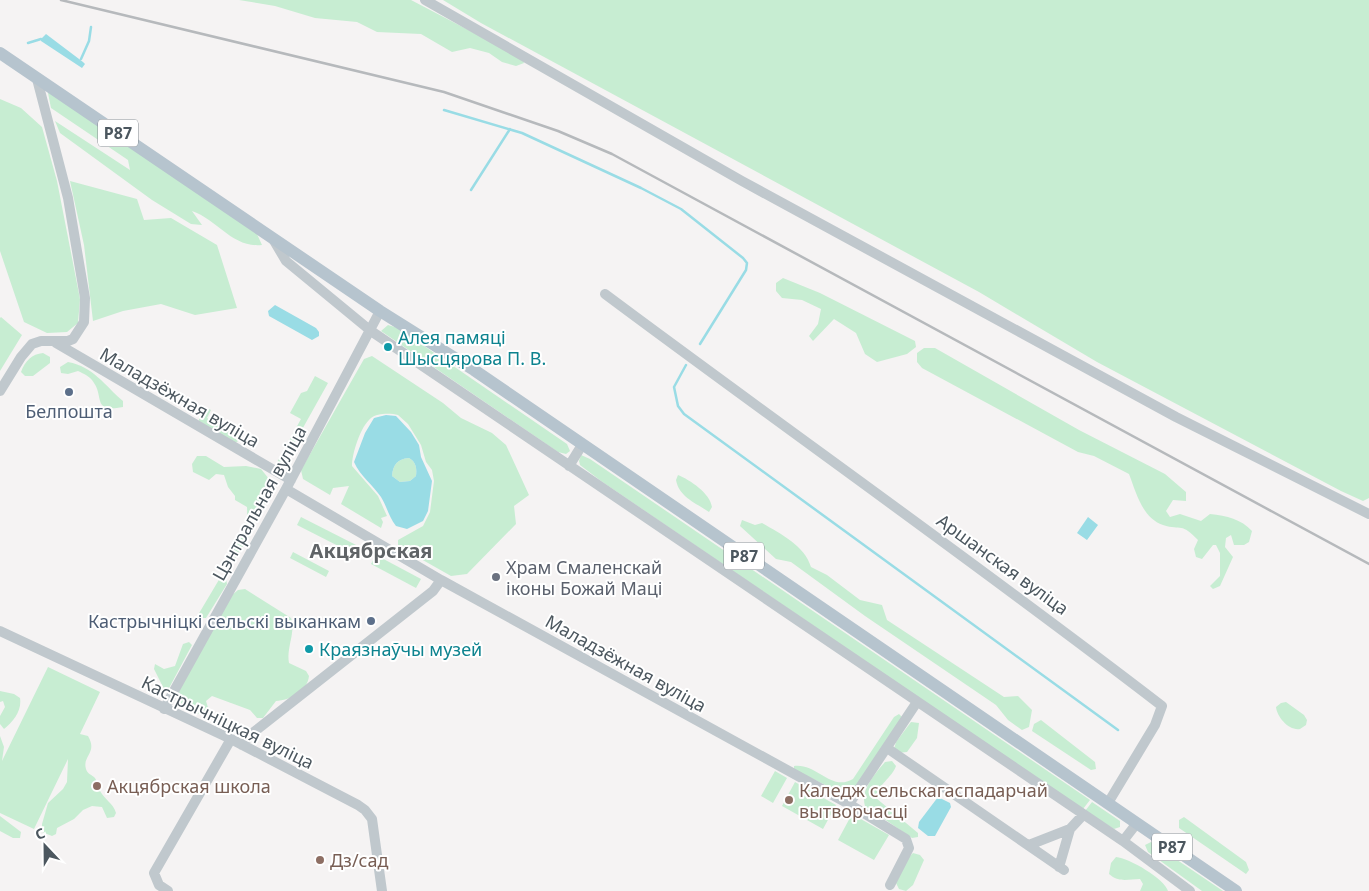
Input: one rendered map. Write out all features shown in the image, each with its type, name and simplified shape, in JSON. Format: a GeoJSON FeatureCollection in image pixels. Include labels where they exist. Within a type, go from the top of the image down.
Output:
{"type":"FeatureCollection","features":[{"type":"Feature","properties":{"kind":"main road","name":"Р87"},"geometry":{"type":"LineString","coordinates":[[0,53],[380,311],[474,370],[1236,891]]}},
{"type":"Feature","properties":{"kind":"street"},"geometry":{"type":"LineString","coordinates":[[425,0],[750,186],[1176,417],[1369,514]]}},
{"type":"Feature","properties":{"kind":"street"},"geometry":{"type":"LineString","coordinates":[[38,79],[68,198],[85,298],[84,322],[73,339],[75,355]]}},
{"type":"Feature","properties":{"kind":"street"},"geometry":{"type":"LineString","coordinates":[[272,238],[286,261],[371,330],[1123,842],[1183,889]]}},
{"type":"Feature","properties":{"kind":"street","name":"Аршанская вуліца"},"geometry":{"type":"LineString","coordinates":[[605,294],[845,471],[1011,590],[1162,706],[1155,725],[1108,802]]}},
{"type":"Feature","properties":{"kind":"street","name":"Цэнтральная вуліца"},"geometry":{"type":"LineString","coordinates":[[164,709],[288,485],[380,311]]}},
{"type":"Feature","properties":{"kind":"street"},"geometry":{"type":"LineString","coordinates":[[0,391],[26,348],[36,342],[63,342],[73,339]]}},
{"type":"Feature","properties":{"kind":"street","name":"Маладзёжная вуліца"},"geometry":{"type":"LineString","coordinates":[[53,341],[441,580],[849,804],[906,838],[909,848],[890,885]]}},
{"type":"Feature","properties":{"kind":"street"},"geometry":{"type":"LineString","coordinates":[[569,466],[582,445]]}},
{"type":"Feature","properties":{"kind":"street"},"geometry":{"type":"LineString","coordinates":[[242,745],[250,735],[432,591],[441,580]]}},
{"type":"Feature","properties":{"kind":"street","name":"Кастрычніцкая вуліца"},"geometry":{"type":"LineString","coordinates":[[0,631],[231,739],[365,810],[374,829],[382,891]]}},
{"type":"Feature","properties":{"kind":"street"},"geometry":{"type":"LineString","coordinates":[[849,804],[918,702]]}},
{"type":"Feature","properties":{"kind":"street"},"geometry":{"type":"LineString","coordinates":[[168,891],[159,885],[154,872],[231,739]]}},
{"type":"Feature","properties":{"kind":"street"},"geometry":{"type":"LineString","coordinates":[[887,748],[1061,868],[1070,829]]}},
{"type":"Feature","properties":{"kind":"street"},"geometry":{"type":"LineString","coordinates":[[1029,845],[1070,829],[1083,815]]}},
{"type":"Feature","properties":{"kind":"street"},"geometry":{"type":"LineString","coordinates":[[1123,842],[1137,823]]}},
{"type":"Feature","properties":{"kind":"green space"},"geometry":{"type":"Polygon","coordinates":[[[239,0],[411,0],[522,58],[524,63],[516,66],[502,62],[489,53],[470,48],[452,52],[421,34],[377,32],[357,22],[315,18],[275,6],[239,0]]]}},
{"type":"Feature","properties":{"kind":"green space"},"geometry":{"type":"Polygon","coordinates":[[[443,0],[1369,0],[1369,498],[1363,501],[1341,491],[1097,362],[979,292],[481,23],[443,0]]]}},
{"type":"Feature","properties":{"kind":"green space"},"geometry":{"type":"Polygon","coordinates":[[[47,88],[257,234],[262,245],[251,245],[242,242],[192,211],[202,225],[191,224],[152,200],[60,133],[55,121],[130,170],[128,160],[51,108],[47,88]]]}},
{"type":"Feature","properties":{"kind":"green space"},"geometry":{"type":"Polygon","coordinates":[[[0,99],[21,108],[42,127],[57,181],[80,299],[78,323],[67,332],[47,333],[24,322],[0,251],[0,99]]]}},
{"type":"Feature","properties":{"kind":"green space"},"geometry":{"type":"Polygon","coordinates":[[[70,181],[137,199],[144,220],[171,218],[217,245],[237,308],[195,315],[161,304],[123,311],[93,321],[84,245],[70,181]]]}},
{"type":"Feature","properties":{"kind":"green space"},"geometry":{"type":"Polygon","coordinates":[[[783,278],[820,293],[915,341],[916,347],[907,354],[877,362],[865,354],[856,333],[834,319],[813,341],[809,336],[818,324],[821,309],[802,300],[782,298],[776,291],[776,283],[783,278]]]}},
{"type":"Feature","properties":{"kind":"green space"},"geometry":{"type":"Polygon","coordinates":[[[0,318],[22,335],[0,371],[0,318]]]}},
{"type":"Feature","properties":{"kind":"green space"},"geometry":{"type":"Polygon","coordinates":[[[388,325],[398,328],[567,444],[570,451],[566,454],[558,452],[381,331],[388,325]]]}},
{"type":"Feature","properties":{"kind":"green space"},"geometry":{"type":"Polygon","coordinates":[[[924,348],[935,348],[1079,430],[1165,474],[1186,492],[1186,501],[1173,500],[1166,511],[1170,517],[1180,514],[1201,521],[1210,514],[1233,519],[1248,527],[1252,531],[1249,542],[1244,545],[1234,545],[1231,535],[1226,538],[1225,547],[1233,557],[1220,586],[1213,589],[1210,586],[1220,576],[1220,553],[1216,545],[1213,545],[1202,559],[1196,557],[1194,549],[1198,540],[1184,529],[1163,525],[1150,517],[1137,496],[1129,474],[1094,456],[1078,452],[922,368],[917,362],[917,353],[924,348]]]}},
{"type":"Feature","properties":{"kind":"green space"},"geometry":{"type":"Polygon","coordinates":[[[43,353],[50,357],[50,363],[33,376],[25,376],[21,372],[27,361],[35,355],[43,353]]]}},
{"type":"Feature","properties":{"kind":"green space"},"geometry":{"type":"Polygon","coordinates":[[[372,356],[443,403],[461,418],[492,433],[506,445],[529,495],[514,506],[516,524],[467,574],[451,576],[398,546],[398,540],[423,526],[430,512],[434,481],[432,470],[426,462],[421,445],[408,424],[398,415],[377,415],[367,422],[360,434],[352,461],[352,466],[378,496],[387,516],[381,518],[383,522],[381,528],[341,504],[349,486],[333,488],[330,495],[303,479],[301,470],[364,359],[372,356]]]}},
{"type":"Feature","properties":{"kind":"green space"},"geometry":{"type":"Polygon","coordinates":[[[68,362],[77,364],[92,372],[123,401],[123,407],[107,408],[103,406],[97,388],[85,374],[78,371],[68,374],[61,373],[60,367],[68,362]]]}},
{"type":"Feature","properties":{"kind":"green space"},"geometry":{"type":"Polygon","coordinates":[[[315,376],[328,383],[280,469],[275,466],[301,419],[290,413],[301,393],[307,391],[315,376]]]}},
{"type":"Feature","properties":{"kind":"green space"},"geometry":{"type":"Polygon","coordinates":[[[203,406],[211,410],[207,418],[243,438],[235,443],[199,421],[199,413],[203,406]]]}},
{"type":"Feature","properties":{"kind":"green space"},"geometry":{"type":"Polygon","coordinates":[[[581,455],[590,459],[1090,800],[1083,809],[1035,777],[601,481],[580,465],[581,455]]]}},
{"type":"Feature","properties":{"kind":"green space"},"geometry":{"type":"Polygon","coordinates":[[[197,456],[206,456],[224,467],[246,466],[261,469],[273,484],[266,503],[257,511],[253,531],[228,569],[224,568],[227,560],[245,528],[247,507],[235,500],[235,496],[228,487],[224,475],[216,474],[209,480],[193,472],[192,464],[197,456]]]}},
{"type":"Feature","properties":{"kind":"green space"},"geometry":{"type":"Polygon","coordinates":[[[409,458],[416,466],[416,476],[410,481],[400,482],[392,476],[393,469],[396,463],[409,458]]]}},
{"type":"Feature","properties":{"kind":"green space"},"geometry":{"type":"Polygon","coordinates":[[[678,475],[704,492],[712,507],[709,512],[684,495],[676,480],[678,475]]]}},
{"type":"Feature","properties":{"kind":"green space"},"geometry":{"type":"Polygon","coordinates":[[[301,517],[360,547],[356,555],[297,525],[301,517]]]}},
{"type":"Feature","properties":{"kind":"green space"},"geometry":{"type":"Polygon","coordinates":[[[742,520],[755,525],[762,523],[784,536],[798,547],[811,567],[827,575],[860,600],[882,605],[887,620],[1004,697],[1018,696],[1032,710],[1029,727],[1022,730],[1008,720],[996,705],[865,616],[791,562],[776,559],[740,526],[742,520]]]}},
{"type":"Feature","properties":{"kind":"green space"},"geometry":{"type":"Polygon","coordinates":[[[293,552],[329,571],[326,577],[290,558],[293,552]]]}},
{"type":"Feature","properties":{"kind":"green space"},"geometry":{"type":"Polygon","coordinates":[[[376,555],[421,579],[416,588],[371,564],[376,555]]]}},
{"type":"Feature","properties":{"kind":"green space"},"geometry":{"type":"Polygon","coordinates":[[[220,578],[226,579],[227,584],[206,618],[202,618],[198,615],[220,578]]]}},
{"type":"Feature","properties":{"kind":"green space"},"geometry":{"type":"Polygon","coordinates":[[[245,589],[291,618],[289,663],[306,671],[309,676],[308,682],[301,691],[292,697],[276,701],[263,718],[257,718],[250,710],[212,696],[206,701],[209,711],[204,714],[189,711],[182,705],[178,697],[178,691],[232,595],[238,590],[245,589]]]}},
{"type":"Feature","properties":{"kind":"green space"},"geometry":{"type":"Polygon","coordinates":[[[189,642],[192,645],[168,690],[164,689],[154,669],[155,664],[164,669],[175,666],[183,644],[189,642]]]}},
{"type":"Feature","properties":{"kind":"green space"},"geometry":{"type":"Polygon","coordinates":[[[48,667],[100,692],[80,734],[88,736],[91,742],[91,750],[85,765],[86,770],[94,777],[100,791],[116,813],[114,817],[107,818],[102,807],[92,806],[57,828],[56,834],[52,836],[42,832],[42,824],[48,803],[63,789],[67,782],[68,759],[34,829],[0,813],[0,736],[4,747],[2,761],[48,667]]]}},
{"type":"Feature","properties":{"kind":"green space"},"geometry":{"type":"Polygon","coordinates":[[[0,691],[14,694],[20,698],[20,707],[16,715],[4,729],[0,724],[0,716],[5,707],[3,701],[0,702],[0,691]]]}},
{"type":"Feature","properties":{"kind":"green space"},"geometry":{"type":"Polygon","coordinates":[[[1286,702],[1304,715],[1307,720],[1306,725],[1296,729],[1284,722],[1276,707],[1286,702]]]}},
{"type":"Feature","properties":{"kind":"green space"},"geometry":{"type":"Polygon","coordinates":[[[899,714],[902,717],[857,786],[847,792],[840,792],[794,770],[794,766],[802,766],[838,782],[853,779],[894,717],[899,714]]]}},
{"type":"Feature","properties":{"kind":"green space"},"geometry":{"type":"Polygon","coordinates":[[[1041,720],[1095,762],[1096,769],[1091,770],[1032,731],[1034,724],[1041,720]]]}},
{"type":"Feature","properties":{"kind":"green space"},"geometry":{"type":"Polygon","coordinates":[[[911,722],[919,723],[917,738],[907,752],[898,753],[894,749],[896,742],[911,722]]]}},
{"type":"Feature","properties":{"kind":"green space"},"geometry":{"type":"Polygon","coordinates":[[[892,761],[896,766],[879,789],[876,798],[918,833],[918,837],[912,838],[865,806],[866,788],[869,783],[885,762],[892,761]]]}},
{"type":"Feature","properties":{"kind":"green space"},"geometry":{"type":"Polygon","coordinates":[[[775,771],[787,778],[773,803],[761,796],[775,771]]]}},
{"type":"Feature","properties":{"kind":"green space"},"geometry":{"type":"Polygon","coordinates":[[[795,782],[836,805],[823,829],[782,806],[795,782]]]}},
{"type":"Feature","properties":{"kind":"green space"},"geometry":{"type":"Polygon","coordinates":[[[1092,802],[1120,821],[1120,827],[1114,829],[1085,811],[1092,802]]]}},
{"type":"Feature","properties":{"kind":"green space"},"geometry":{"type":"Polygon","coordinates":[[[852,814],[889,835],[874,860],[838,840],[852,814]]]}},
{"type":"Feature","properties":{"kind":"green space"},"geometry":{"type":"Polygon","coordinates":[[[0,816],[21,832],[20,838],[13,838],[0,831],[0,816]]]}},
{"type":"Feature","properties":{"kind":"green space"},"geometry":{"type":"Polygon","coordinates":[[[1184,817],[1246,862],[1249,870],[1246,874],[1179,828],[1179,820],[1184,817]]]}},
{"type":"Feature","properties":{"kind":"green space"},"geometry":{"type":"Polygon","coordinates":[[[1151,842],[1223,891],[1202,891],[1148,852],[1145,845],[1151,842]]]}},
{"type":"Feature","properties":{"kind":"green space"},"geometry":{"type":"Polygon","coordinates":[[[913,853],[920,855],[924,860],[913,885],[906,891],[899,889],[896,883],[909,857],[913,853]]]}},
{"type":"Feature","properties":{"kind":"green space"},"geometry":{"type":"Polygon","coordinates":[[[1116,857],[1129,861],[1154,875],[1168,891],[1140,891],[1143,884],[1140,879],[1116,879],[1109,874],[1111,863],[1116,857]]]}},
{"type":"Feature","properties":{"kind":"water"},"geometry":{"type":"Polygon","coordinates":[[[46,34],[83,62],[85,64],[82,68],[41,41],[46,34]]]}},
{"type":"Feature","properties":{"kind":"water"},"geometry":{"type":"Polygon","coordinates":[[[275,305],[316,328],[319,336],[312,340],[269,316],[268,311],[275,305]]]}},
{"type":"Feature","properties":{"kind":"water"},"geometry":{"type":"Polygon","coordinates":[[[386,415],[396,416],[411,432],[419,445],[421,457],[432,481],[428,511],[423,521],[407,529],[396,526],[381,497],[354,462],[365,433],[374,418],[386,415]],[[409,458],[399,461],[393,469],[392,476],[400,482],[410,481],[416,476],[416,466],[409,458]]]}},
{"type":"Feature","properties":{"kind":"water"},"geometry":{"type":"Polygon","coordinates":[[[1088,517],[1098,525],[1087,540],[1077,533],[1088,517]]]}},
{"type":"Feature","properties":{"kind":"water"},"geometry":{"type":"Polygon","coordinates":[[[938,797],[950,803],[951,807],[935,836],[928,836],[918,828],[919,822],[938,797]]]}},
{"type":"Feature","properties":{"kind":"waterway"},"geometry":{"type":"LineString","coordinates":[[81,59],[89,41],[91,27]]}},
{"type":"Feature","properties":{"kind":"waterway"},"geometry":{"type":"LineString","coordinates":[[28,43],[41,39]]}},
{"type":"Feature","properties":{"kind":"waterway"},"geometry":{"type":"LineString","coordinates":[[444,110],[522,133],[641,188],[681,209],[743,258],[747,263],[746,270],[700,344]]}},
{"type":"Feature","properties":{"kind":"waterway"},"geometry":{"type":"LineString","coordinates":[[471,190],[510,129]]}},
{"type":"Feature","properties":{"kind":"waterway"},"geometry":{"type":"LineString","coordinates":[[686,365],[674,387],[678,406],[684,414],[1118,730]]}},
{"type":"Feature","properties":{"kind":"railway"},"geometry":{"type":"LineString","coordinates":[[61,0],[444,92],[558,131],[612,154],[1369,564]]}},
{"type":"Feature","properties":{"kind":"place","name":"Алея памяці Шысцярова П. В."},"geometry":{"type":"Point","coordinates":[388,347]}},
{"type":"Feature","properties":{"kind":"place","name":"Белпошта"},"geometry":{"type":"Point","coordinates":[69,392]}},
{"type":"Feature","properties":{"kind":"place","name":"Храм Смаленскай іконы Божай Маці"},"geometry":{"type":"Point","coordinates":[496,577]}},
{"type":"Feature","properties":{"kind":"place","name":"Кастрычніцкі сельскі выканкам"},"geometry":{"type":"Point","coordinates":[371,621]}},
{"type":"Feature","properties":{"kind":"place","name":"Краязнаўчы музей"},"geometry":{"type":"Point","coordinates":[309,649]}},
{"type":"Feature","properties":{"kind":"place","name":"Акцябрская школа"},"geometry":{"type":"Point","coordinates":[97,786]}},
{"type":"Feature","properties":{"kind":"place","name":"Каледж сельскагаспадарчай вытворчасці"},"geometry":{"type":"Point","coordinates":[789,800]}},
{"type":"Feature","properties":{"kind":"place","name":"Дз/сад"},"geometry":{"type":"Point","coordinates":[320,860]}},
{"type":"Feature","properties":{"kind":"district","name":"Акцябрская"},"geometry":{"type":"Point","coordinates":[371,550]}}]}
